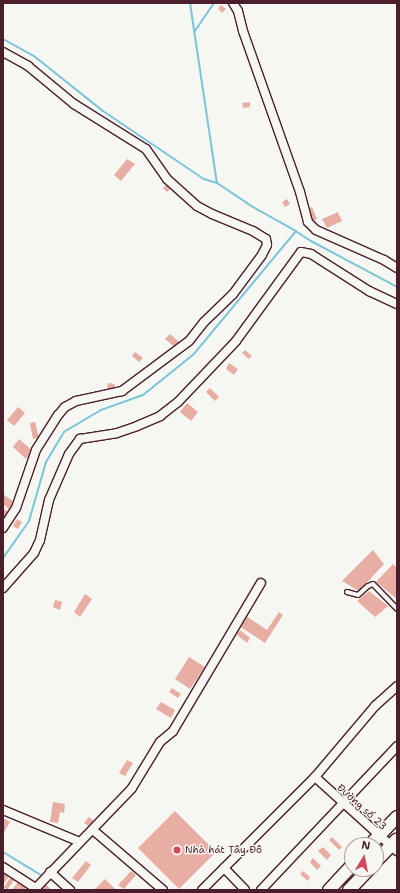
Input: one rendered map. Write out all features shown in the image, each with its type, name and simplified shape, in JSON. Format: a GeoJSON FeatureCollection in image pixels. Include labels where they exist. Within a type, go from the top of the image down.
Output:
{"type":"FeatureCollection","features":[{"type":"Feature","properties":{"kind":"main road"},"geometry":{"type":"LineString","coordinates":[[379,835],[397,817]]}},
{"type":"Feature","properties":{"kind":"main road"},"geometry":{"type":"LineString","coordinates":[[384,854],[395,845]]}},
{"type":"Feature","properties":{"kind":"main road"},"geometry":{"type":"LineString","coordinates":[[329,890],[344,874]]}},
{"type":"Feature","properties":{"kind":"main road"},"geometry":{"type":"LineString","coordinates":[[349,890],[361,877]]}},
{"type":"Feature","properties":{"kind":"street"},"geometry":{"type":"LineString","coordinates":[[233,3],[238,11],[243,31],[300,192],[308,222],[316,230],[384,260],[397,268]]}},
{"type":"Feature","properties":{"kind":"street"},"geometry":{"type":"LineString","coordinates":[[3,52],[28,66],[74,104],[146,149],[167,179],[197,206],[262,236],[266,240],[267,245],[233,294],[204,322],[189,341],[122,391],[76,401],[65,407],[58,415],[36,450],[16,508],[3,528]]}},
{"type":"Feature","properties":{"kind":"street"},"geometry":{"type":"LineString","coordinates":[[3,588],[28,561],[40,540],[50,500],[69,454],[80,439],[117,433],[137,426],[160,416],[178,402],[236,341],[301,252],[311,254],[369,291],[397,304]]}},
{"type":"Feature","properties":{"kind":"street"},"geometry":{"type":"LineString","coordinates":[[3,867],[35,889],[132,788],[160,742],[174,731],[261,583]]}},
{"type":"Feature","properties":{"kind":"street"},"geometry":{"type":"LineString","coordinates":[[202,890],[315,777],[375,706],[397,686]]}},
{"type":"Feature","properties":{"kind":"street"},"geometry":{"type":"LineString","coordinates":[[261,890],[397,746]]}},
{"type":"Feature","properties":{"kind":"street","name":"Đường số 23"},"geometry":{"type":"LineString","coordinates":[[315,777],[379,835],[395,845]]}},
{"type":"Feature","properties":{"kind":"street"},"geometry":{"type":"LineString","coordinates":[[3,810],[80,842]]}},
{"type":"Feature","properties":{"kind":"street"},"geometry":{"type":"LineString","coordinates":[[93,830],[162,890]]}},
{"type":"Feature","properties":{"kind":"street"},"geometry":{"type":"LineString","coordinates":[[224,868],[245,890]]}},
{"type":"Feature","properties":{"kind":"street"},"geometry":{"type":"LineString","coordinates":[[50,872],[70,890]]}},
{"type":"Feature","properties":{"kind":"lane"},"geometry":{"type":"LineString","coordinates":[[347,592],[358,595],[368,586],[373,584],[397,609]]}},
{"type":"Feature","properties":{"kind":"building"},"geometry":{"type":"Polygon","coordinates":[[[221,5],[226,9],[222,13],[218,8],[221,5]]]}},
{"type":"Feature","properties":{"kind":"building"},"geometry":{"type":"Polygon","coordinates":[[[250,102],[250,107],[243,108],[242,103],[250,102]]]}},
{"type":"Feature","properties":{"kind":"building"},"geometry":{"type":"Polygon","coordinates":[[[127,159],[135,164],[121,181],[114,175],[127,159]]]}},
{"type":"Feature","properties":{"kind":"building"},"geometry":{"type":"Polygon","coordinates":[[[167,184],[171,188],[167,192],[163,188],[167,184]]]}},
{"type":"Feature","properties":{"kind":"building"},"geometry":{"type":"Polygon","coordinates":[[[287,199],[290,204],[285,207],[282,202],[287,199]]]}},
{"type":"Feature","properties":{"kind":"building"},"geometry":{"type":"Polygon","coordinates":[[[312,207],[317,219],[311,222],[306,210],[312,207]]]}},
{"type":"Feature","properties":{"kind":"building"},"geometry":{"type":"Polygon","coordinates":[[[338,212],[342,221],[327,228],[322,219],[338,212]]]}},
{"type":"Feature","properties":{"kind":"building"},"geometry":{"type":"Polygon","coordinates":[[[170,334],[181,344],[177,349],[165,339],[170,334]]]}},
{"type":"Feature","properties":{"kind":"building"},"geometry":{"type":"Polygon","coordinates":[[[245,350],[252,356],[249,359],[242,353],[245,350]]]}},
{"type":"Feature","properties":{"kind":"building"},"geometry":{"type":"Polygon","coordinates":[[[135,352],[143,358],[139,362],[132,356],[135,352]]]}},
{"type":"Feature","properties":{"kind":"building"},"geometry":{"type":"Polygon","coordinates":[[[229,363],[238,369],[234,375],[226,369],[229,363]]]}},
{"type":"Feature","properties":{"kind":"building"},"geometry":{"type":"Polygon","coordinates":[[[108,383],[115,384],[114,391],[107,389],[108,383]]]}},
{"type":"Feature","properties":{"kind":"building"},"geometry":{"type":"Polygon","coordinates":[[[210,388],[219,397],[215,401],[206,392],[210,388]]]}},
{"type":"Feature","properties":{"kind":"building"},"geometry":{"type":"Polygon","coordinates":[[[187,403],[198,412],[191,421],[180,412],[187,403]]]}},
{"type":"Feature","properties":{"kind":"building"},"geometry":{"type":"Polygon","coordinates":[[[18,407],[25,413],[14,426],[7,420],[18,407]]]}},
{"type":"Feature","properties":{"kind":"building"},"geometry":{"type":"Polygon","coordinates":[[[35,422],[39,438],[33,439],[30,423],[35,422]]]}},
{"type":"Feature","properties":{"kind":"building"},"geometry":{"type":"Polygon","coordinates":[[[19,439],[33,451],[26,459],[13,447],[19,439]]]}},
{"type":"Feature","properties":{"kind":"building"},"geometry":{"type":"Polygon","coordinates":[[[3,494],[14,502],[9,509],[3,504],[3,494]]]}},
{"type":"Feature","properties":{"kind":"building"},"geometry":{"type":"Polygon","coordinates":[[[3,508],[9,513],[4,520],[3,519],[3,508]]]}},
{"type":"Feature","properties":{"kind":"building"},"geometry":{"type":"Polygon","coordinates":[[[17,519],[22,522],[18,529],[13,526],[17,519]]]}},
{"type":"Feature","properties":{"kind":"building"},"geometry":{"type":"Polygon","coordinates":[[[373,550],[384,564],[359,591],[342,581],[373,550]]]}},
{"type":"Feature","properties":{"kind":"building"},"geometry":{"type":"Polygon","coordinates":[[[393,564],[397,568],[397,599],[376,582],[393,564]]]}},
{"type":"Feature","properties":{"kind":"building"},"geometry":{"type":"Polygon","coordinates":[[[369,591],[388,606],[375,617],[357,601],[369,591]]]}},
{"type":"Feature","properties":{"kind":"building"},"geometry":{"type":"Polygon","coordinates":[[[85,594],[92,599],[80,617],[74,612],[85,594]]]}},
{"type":"Feature","properties":{"kind":"building"},"geometry":{"type":"Polygon","coordinates":[[[55,600],[62,602],[60,610],[53,607],[55,600]]]}},
{"type":"Feature","properties":{"kind":"building"},"geometry":{"type":"Polygon","coordinates":[[[279,612],[283,615],[265,643],[239,626],[246,616],[267,630],[279,612]]]}},
{"type":"Feature","properties":{"kind":"building"},"geometry":{"type":"Polygon","coordinates":[[[240,630],[250,638],[247,643],[236,634],[240,630]]]}},
{"type":"Feature","properties":{"kind":"building"},"geometry":{"type":"Polygon","coordinates":[[[189,657],[205,667],[190,689],[175,679],[189,657]]]}},
{"type":"Feature","properties":{"kind":"building"},"geometry":{"type":"Polygon","coordinates":[[[172,688],[181,694],[178,698],[169,692],[172,688]]]}},
{"type":"Feature","properties":{"kind":"building"},"geometry":{"type":"Polygon","coordinates":[[[161,702],[175,710],[171,718],[156,709],[161,702]]]}},
{"type":"Feature","properties":{"kind":"building"},"geometry":{"type":"Polygon","coordinates":[[[127,760],[133,763],[125,776],[119,773],[127,760]]]}},
{"type":"Feature","properties":{"kind":"building"},"geometry":{"type":"Polygon","coordinates":[[[53,802],[65,804],[64,813],[60,812],[58,823],[50,822],[53,802]]]}},
{"type":"Feature","properties":{"kind":"building","name":"Nhà hát Tây Đô"},"geometry":{"type":"Polygon","coordinates":[[[175,811],[216,852],[179,889],[138,848],[175,811]]]}},
{"type":"Feature","properties":{"kind":"building"},"geometry":{"type":"Polygon","coordinates":[[[89,817],[94,821],[90,827],[84,823],[89,817]]]}},
{"type":"Feature","properties":{"kind":"building"},"geometry":{"type":"Polygon","coordinates":[[[3,818],[10,822],[3,834],[3,818]]]}},
{"type":"Feature","properties":{"kind":"building"},"geometry":{"type":"Polygon","coordinates":[[[332,837],[342,847],[339,850],[329,840],[332,837]]]}},
{"type":"Feature","properties":{"kind":"building"},"geometry":{"type":"Polygon","coordinates":[[[323,847],[331,855],[327,860],[318,851],[323,847]]]}},
{"type":"Feature","properties":{"kind":"building"},"geometry":{"type":"Polygon","coordinates":[[[313,858],[321,866],[317,870],[310,862],[313,858]]]}},
{"type":"Feature","properties":{"kind":"building"},"geometry":{"type":"Polygon","coordinates":[[[86,861],[91,865],[78,882],[72,878],[86,861]]]}},
{"type":"Feature","properties":{"kind":"building"},"geometry":{"type":"Polygon","coordinates":[[[131,871],[136,875],[124,889],[118,885],[131,871]]]}},
{"type":"Feature","properties":{"kind":"building"},"geometry":{"type":"Polygon","coordinates":[[[303,871],[310,877],[308,881],[300,874],[303,871]]]}},
{"type":"Feature","properties":{"kind":"building"},"geometry":{"type":"Polygon","coordinates":[[[3,872],[9,876],[3,885],[3,872]]]}},
{"type":"Feature","properties":{"kind":"building"},"geometry":{"type":"Polygon","coordinates":[[[10,878],[14,880],[7,890],[4,887],[10,878]]]}},
{"type":"Feature","properties":{"kind":"building"},"geometry":{"type":"Polygon","coordinates":[[[105,879],[116,890],[94,890],[105,879]]]}},
{"type":"Feature","properties":{"kind":"building"},"geometry":{"type":"Polygon","coordinates":[[[18,882],[21,884],[16,890],[12,890],[18,882]]]}},
{"type":"Feature","properties":{"kind":"building"},"geometry":{"type":"Polygon","coordinates":[[[21,884],[26,887],[24,890],[17,890],[21,884]]]}},
{"type":"Feature","properties":{"kind":"building"},"geometry":{"type":"Polygon","coordinates":[[[46,884],[51,890],[40,890],[46,884]]]}},
{"type":"Feature","properties":{"kind":"waterway"},"geometry":{"type":"LineString","coordinates":[[190,3],[217,183]]}},
{"type":"Feature","properties":{"kind":"waterway"},"geometry":{"type":"LineString","coordinates":[[195,31],[214,3]]}},
{"type":"Feature","properties":{"kind":"waterway"},"geometry":{"type":"LineString","coordinates":[[3,39],[34,56],[103,111],[204,179],[217,183],[253,207],[296,231],[194,354],[143,395],[101,410],[64,432],[46,462],[29,521],[3,558]]}},
{"type":"Feature","properties":{"kind":"waterway"},"geometry":{"type":"LineString","coordinates":[[297,232],[397,287]]}},
{"type":"Feature","properties":{"kind":"waterway"},"geometry":{"type":"LineString","coordinates":[[3,852],[41,875]]}},
{"type":"Feature","properties":{"kind":"place","name":"Nhà hát Tây Đô"},"geometry":{"type":"Point","coordinates":[177,850]}}]}
